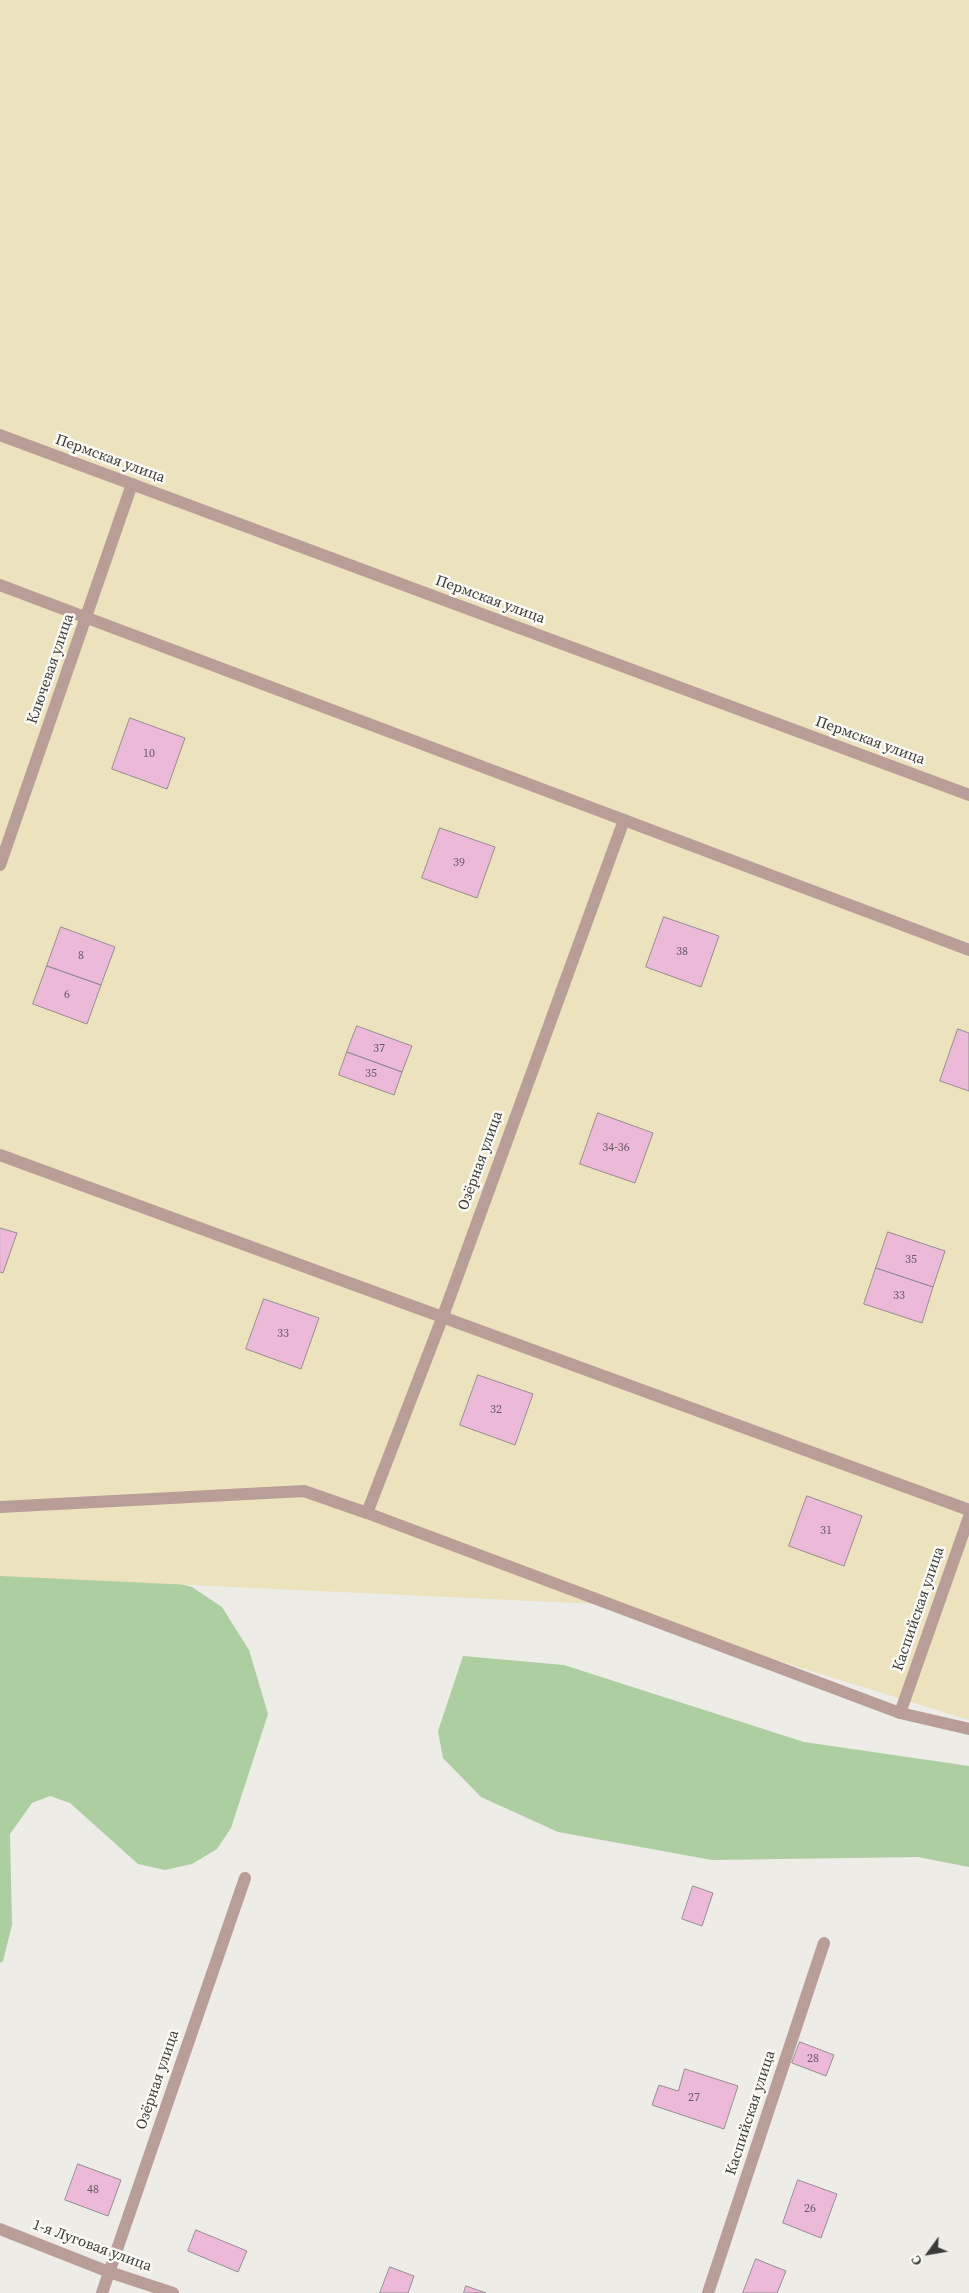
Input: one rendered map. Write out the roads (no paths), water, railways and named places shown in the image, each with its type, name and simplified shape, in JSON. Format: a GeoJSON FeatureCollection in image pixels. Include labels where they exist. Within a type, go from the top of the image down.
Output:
{"type":"FeatureCollection","features":[{"type":"Feature","properties":{"kind":"street","name":"Пермская улица"},"geometry":{"type":"LineString","coordinates":[[0,435],[969,795]]}},
{"type":"Feature","properties":{"kind":"street","name":"Ключевая улица"},"geometry":{"type":"LineString","coordinates":[[0,865],[132,484]]}},
{"type":"Feature","properties":{"kind":"street"},"geometry":{"type":"LineString","coordinates":[[0,585],[969,950]]}},
{"type":"Feature","properties":{"kind":"street","name":"Озёрная улица"},"geometry":{"type":"LineString","coordinates":[[367,1513],[443,1316],[624,820]]}},
{"type":"Feature","properties":{"kind":"street"},"geometry":{"type":"LineString","coordinates":[[0,1154],[969,1510]]}},
{"type":"Feature","properties":{"kind":"street"},"geometry":{"type":"LineString","coordinates":[[0,1507],[304,1491],[900,1713],[969,1729]]}},
{"type":"Feature","properties":{"kind":"street","name":"Каспийская улица"},"geometry":{"type":"LineString","coordinates":[[900,1713],[969,1517]]}},
{"type":"Feature","properties":{"kind":"street","name":"Озёрная улица"},"geometry":{"type":"LineString","coordinates":[[102,2293],[245,1878]]}},
{"type":"Feature","properties":{"kind":"street","name":"Каспийская улица"},"geometry":{"type":"LineString","coordinates":[[708,2293],[824,1943]]}},
{"type":"Feature","properties":{"kind":"street","name":"1-я Луговая улица"},"geometry":{"type":"LineString","coordinates":[[0,2229],[109,2272],[174,2293]]}}]}
